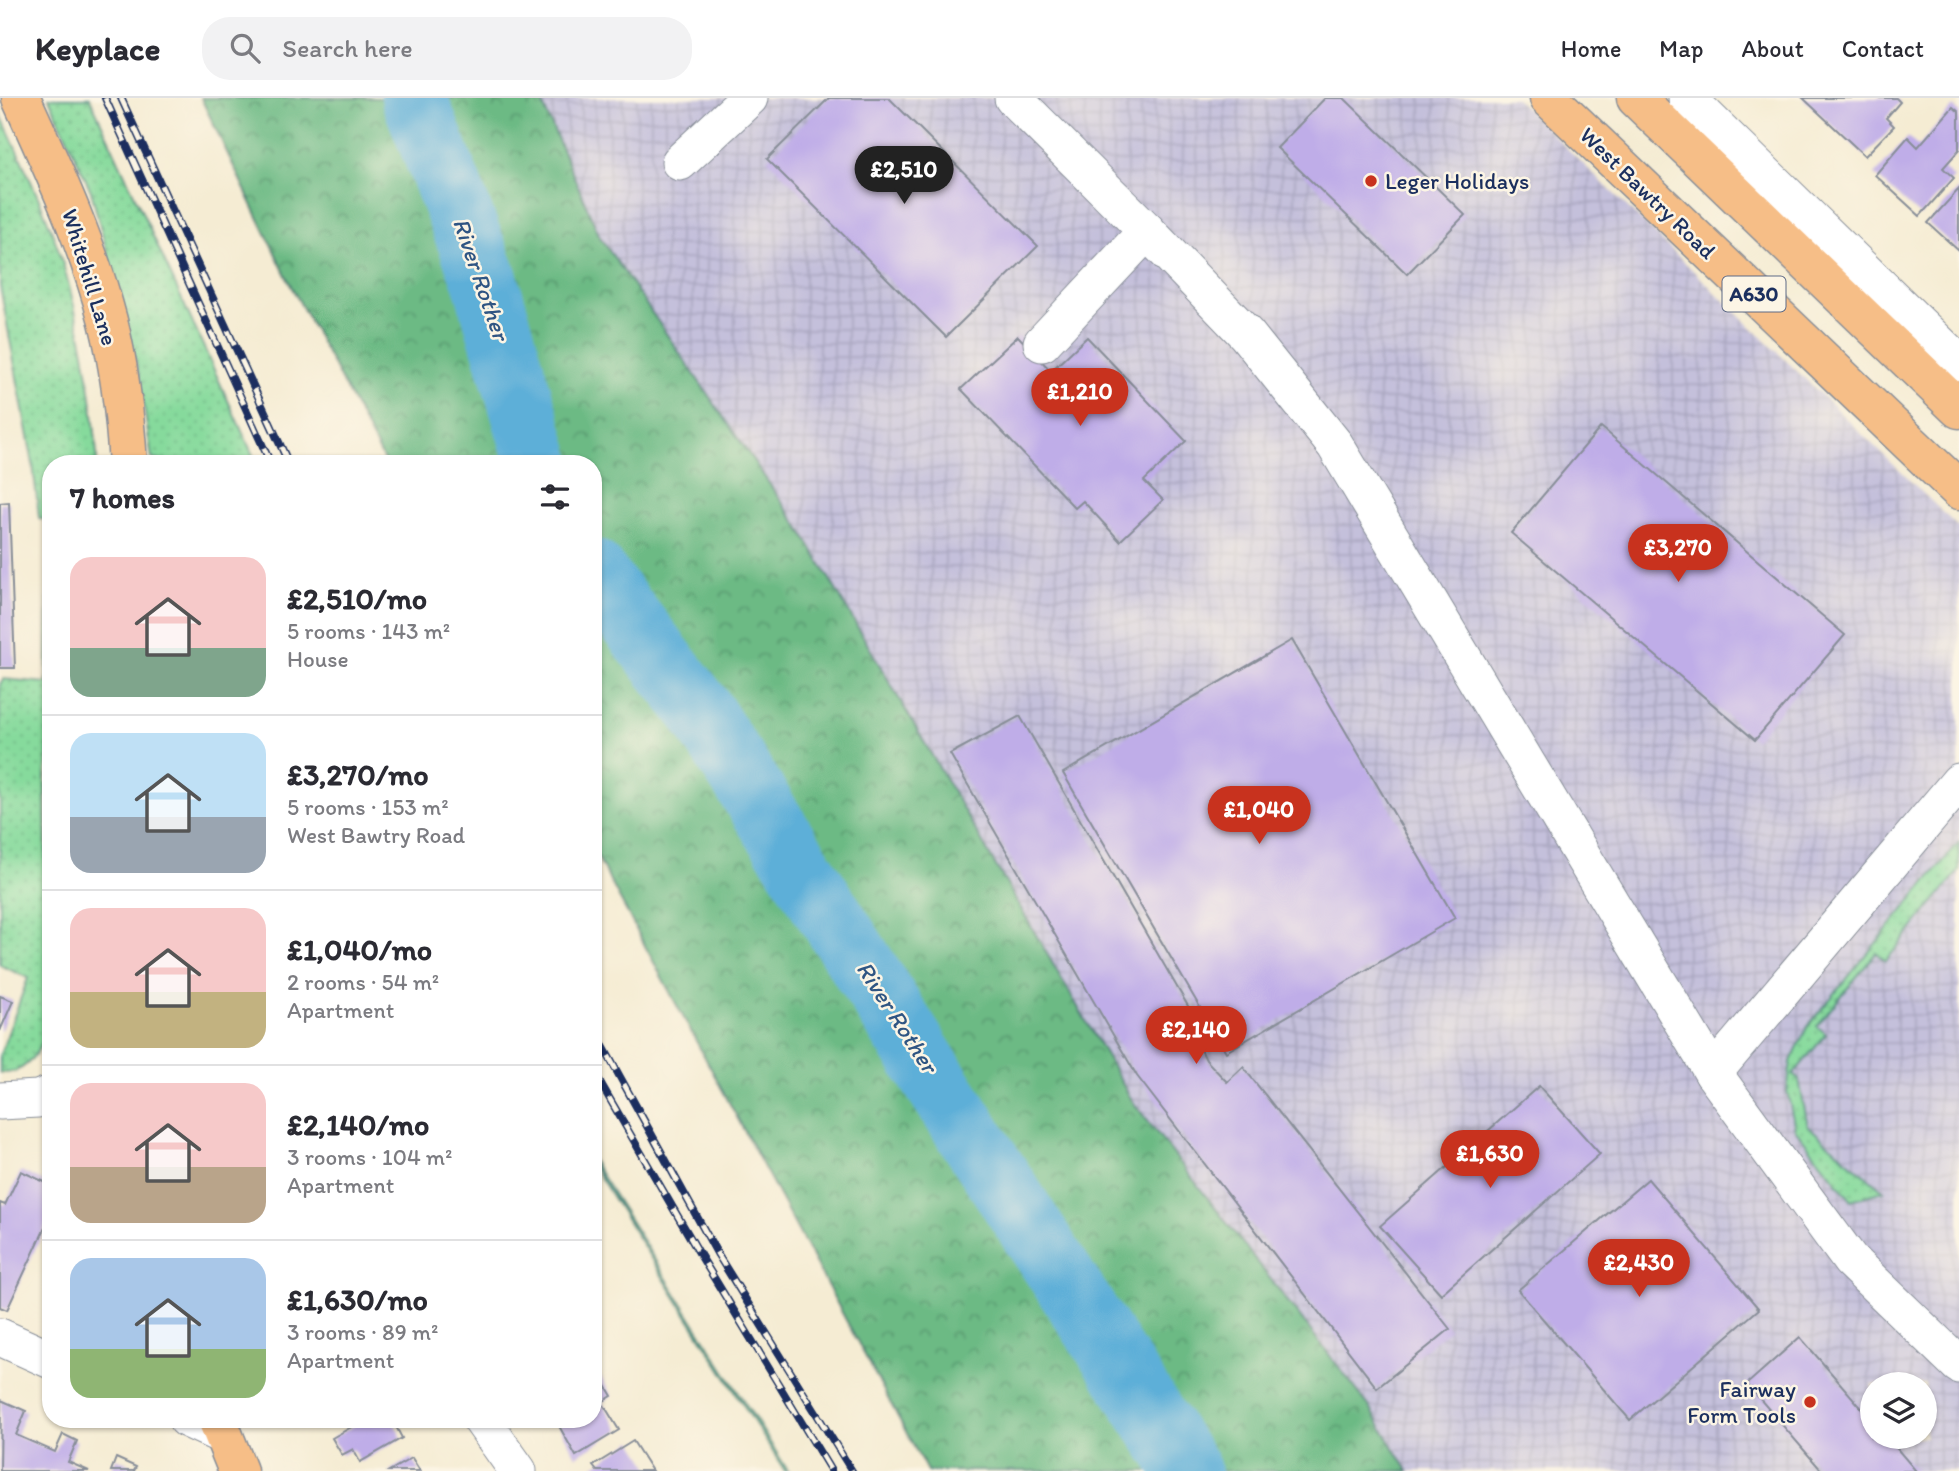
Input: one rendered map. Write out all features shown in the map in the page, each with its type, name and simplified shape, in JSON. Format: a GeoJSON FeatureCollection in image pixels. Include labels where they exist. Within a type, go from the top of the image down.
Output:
{"type":"FeatureCollection","features":[{"type":"Feature","properties":{"kind":"main road","name":"Whitehill Lane"},"geometry":{"type":"LineString","coordinates":[[21,98],[62,189],[88,257],[108,322],[121,386],[127,455]]}},
{"type":"Feature","properties":{"kind":"main road","name":"West Bawtry Road"},"geometry":{"type":"LineString","coordinates":[[1549,98],[1959,490]]}},
{"type":"Feature","properties":{"kind":"main road","name":"A630"},"geometry":{"type":"LineString","coordinates":[[1636,98],[1959,409]]}},
{"type":"Feature","properties":{"kind":"main road"},"geometry":{"type":"LineString","coordinates":[[220,1428],[239,1471]]}},
{"type":"Feature","properties":{"kind":"street"},"geometry":{"type":"LineString","coordinates":[[680,162],[749,98]]}},
{"type":"Feature","properties":{"kind":"street"},"geometry":{"type":"LineString","coordinates":[[1013,98],[1247,335],[1335,445],[1713,1073],[1851,1261],[1959,1365]]}},
{"type":"Feature","properties":{"kind":"street"},"geometry":{"type":"LineString","coordinates":[[1687,98],[1959,363]]}},
{"type":"Feature","properties":{"kind":"street"},"geometry":{"type":"LineString","coordinates":[[1042,343],[1147,231]]}},
{"type":"Feature","properties":{"kind":"street"},"geometry":{"type":"LineString","coordinates":[[1713,1073],[1959,782]]}},
{"type":"Feature","properties":{"kind":"street"},"geometry":{"type":"LineString","coordinates":[[0,1101],[42,1097]]}},
{"type":"Feature","properties":{"kind":"street"},"geometry":{"type":"LineString","coordinates":[[0,1338],[42,1356]]}},
{"type":"Feature","properties":{"kind":"street"},"geometry":{"type":"LineString","coordinates":[[487,1428],[518,1471]]}},
{"type":"Feature","properties":{"kind":"shaded area"},"geometry":{"type":"Polygon","coordinates":[[[540,98],[1515,98],[1959,528],[1959,1471],[1408,1471],[1369,1406],[1133,1102],[803,533],[600,237],[540,98]]]}},
{"type":"Feature","properties":{"kind":"green space"},"geometry":{"type":"Polygon","coordinates":[[[49,98],[90,98],[253,455],[151,455],[139,375],[91,191],[49,98]]]}},
{"type":"Feature","properties":{"kind":"green space"},"geometry":{"type":"Polygon","coordinates":[[[201,98],[540,98],[600,237],[803,533],[1133,1102],[1369,1406],[1408,1471],[927,1471],[602,866],[602,455],[381,455],[291,286],[201,98]]]}},
{"type":"Feature","properties":{"kind":"green space"},"geometry":{"type":"Polygon","coordinates":[[[0,113],[49,224],[62,261],[80,333],[95,430],[97,455],[42,455],[42,519],[39,518],[33,464],[0,286],[0,113]]]}},
{"type":"Feature","properties":{"kind":"green space"},"geometry":{"type":"Polygon","coordinates":[[[3,679],[42,683],[42,1043],[24,1066],[18,1070],[0,1073],[0,1055],[28,978],[0,965],[0,684],[3,679]]]}},
{"type":"Feature","properties":{"kind":"green space"},"geometry":{"type":"Polygon","coordinates":[[[1959,842],[1959,871],[1886,961],[1876,953],[1817,1026],[1826,1034],[1793,1075],[1799,1080],[1808,1126],[1884,1191],[1851,1200],[1795,1129],[1787,1091],[1791,1061],[1807,1027],[1959,842]]]}},
{"type":"Feature","properties":{"kind":"green space"},"geometry":{"type":"Polygon","coordinates":[[[602,1176],[788,1471],[785,1471],[602,1180],[602,1176]]]}},
{"type":"Feature","properties":{"kind":"building"},"geometry":{"type":"Polygon","coordinates":[[[829,98],[889,98],[1038,246],[946,337],[767,159],[829,98]]]}},
{"type":"Feature","properties":{"kind":"building","name":"Leger Holidays"},"geometry":{"type":"Polygon","coordinates":[[[1325,98],[1344,98],[1465,215],[1407,274],[1277,148],[1325,98]]]}},
{"type":"Feature","properties":{"kind":"building"},"geometry":{"type":"Polygon","coordinates":[[[1803,98],[1896,98],[1900,102],[1886,118],[1894,126],[1865,156],[1803,98]]]}},
{"type":"Feature","properties":{"kind":"building"},"geometry":{"type":"Polygon","coordinates":[[[1953,107],[1959,112],[1959,150],[1943,168],[1954,178],[1920,216],[1875,175],[1908,137],[1918,147],[1953,107]]]}},
{"type":"Feature","properties":{"kind":"building"},"geometry":{"type":"Polygon","coordinates":[[[1959,189],[1959,251],[1928,223],[1959,189]]]}},
{"type":"Feature","properties":{"kind":"building"},"geometry":{"type":"Polygon","coordinates":[[[1018,336],[1051,371],[1087,337],[1186,441],[1144,481],[1163,500],[1120,541],[1083,501],[1075,508],[961,389],[1018,336]]]}},
{"type":"Feature","properties":{"kind":"building"},"geometry":{"type":"Polygon","coordinates":[[[1601,427],[1845,635],[1755,740],[1511,533],[1601,427]]]}},
{"type":"Feature","properties":{"kind":"building"},"geometry":{"type":"Polygon","coordinates":[[[9,502],[15,668],[0,668],[0,503],[9,502]]]}},
{"type":"Feature","properties":{"kind":"building"},"geometry":{"type":"Polygon","coordinates":[[[1292,640],[1455,918],[1226,1052],[1063,773],[1292,640]]]}},
{"type":"Feature","properties":{"kind":"building"},"geometry":{"type":"Polygon","coordinates":[[[1020,716],[1203,1032],[1195,1037],[1206,1060],[1227,1082],[1243,1067],[1450,1329],[1377,1388],[1137,1076],[950,754],[1020,716]]]}},
{"type":"Feature","properties":{"kind":"building"},"geometry":{"type":"Polygon","coordinates":[[[0,996],[13,1001],[0,1031],[0,996]]]}},
{"type":"Feature","properties":{"kind":"building"},"geometry":{"type":"Polygon","coordinates":[[[1539,1086],[1600,1154],[1441,1294],[1380,1226],[1539,1086]]]}},
{"type":"Feature","properties":{"kind":"building"},"geometry":{"type":"Polygon","coordinates":[[[21,1171],[42,1181],[42,1234],[7,1310],[0,1307],[0,1203],[5,1205],[21,1171]]]}},
{"type":"Feature","properties":{"kind":"building"},"geometry":{"type":"Polygon","coordinates":[[[1648,1179],[1759,1309],[1630,1420],[1518,1290],[1648,1179]]]}},
{"type":"Feature","properties":{"kind":"building","name":"Fairway Form Tools"},"geometry":{"type":"Polygon","coordinates":[[[1800,1337],[1860,1406],[1860,1449],[1897,1449],[1916,1471],[1822,1471],[1747,1384],[1800,1337]]]}},
{"type":"Feature","properties":{"kind":"building"},"geometry":{"type":"Polygon","coordinates":[[[602,1379],[612,1396],[602,1402],[602,1379]]]}},
{"type":"Feature","properties":{"kind":"building"},"geometry":{"type":"Polygon","coordinates":[[[1,1400],[26,1411],[16,1435],[55,1452],[63,1434],[77,1441],[68,1462],[89,1471],[0,1471],[1,1400]]]}},
{"type":"Feature","properties":{"kind":"building"},"geometry":{"type":"Polygon","coordinates":[[[602,1402],[619,1430],[576,1456],[560,1428],[602,1428],[602,1402]]]}},
{"type":"Feature","properties":{"kind":"building"},"geometry":{"type":"Polygon","coordinates":[[[350,1428],[397,1428],[402,1438],[360,1462],[353,1449],[342,1455],[332,1438],[350,1428]]]}},
{"type":"Feature","properties":{"kind":"building"},"geometry":{"type":"Polygon","coordinates":[[[633,1441],[652,1471],[597,1471],[593,1466],[633,1441]]]}},
{"type":"Feature","properties":{"kind":"building"},"geometry":{"type":"Polygon","coordinates":[[[116,1458],[136,1467],[134,1471],[111,1471],[116,1458]]]}},
{"type":"Feature","properties":{"kind":"building"},"geometry":{"type":"Polygon","coordinates":[[[412,1458],[420,1471],[389,1471],[412,1458]]]}},
{"type":"Feature","properties":{"kind":"waterway","name":"River Rother"},"geometry":{"type":"LineString","coordinates":[[414,98],[485,279],[536,455]]}},
{"type":"Feature","properties":{"kind":"waterway","name":"River Rother"},"geometry":{"type":"LineString","coordinates":[[602,584],[700,710],[1188,1471]]}},
{"type":"Feature","properties":{"kind":"railway"},"geometry":{"type":"LineString","coordinates":[[105,98],[267,455]]}},
{"type":"Feature","properties":{"kind":"railway"},"geometry":{"type":"LineString","coordinates":[[121,98],[285,455]]}},
{"type":"Feature","properties":{"kind":"railway"},"geometry":{"type":"LineString","coordinates":[[602,1044],[718,1255],[852,1471]]}},
{"type":"Feature","properties":{"kind":"railway"},"geometry":{"type":"LineString","coordinates":[[602,1086],[702,1258],[831,1471]]}},
{"type":"Feature","properties":{"kind":"place","name":"Leger Holidays"},"geometry":{"type":"Point","coordinates":[1371,181]}},
{"type":"Feature","properties":{"kind":"place","name":"Fairway Form Tools"},"geometry":{"type":"Point","coordinates":[1810,1402]}}]}
